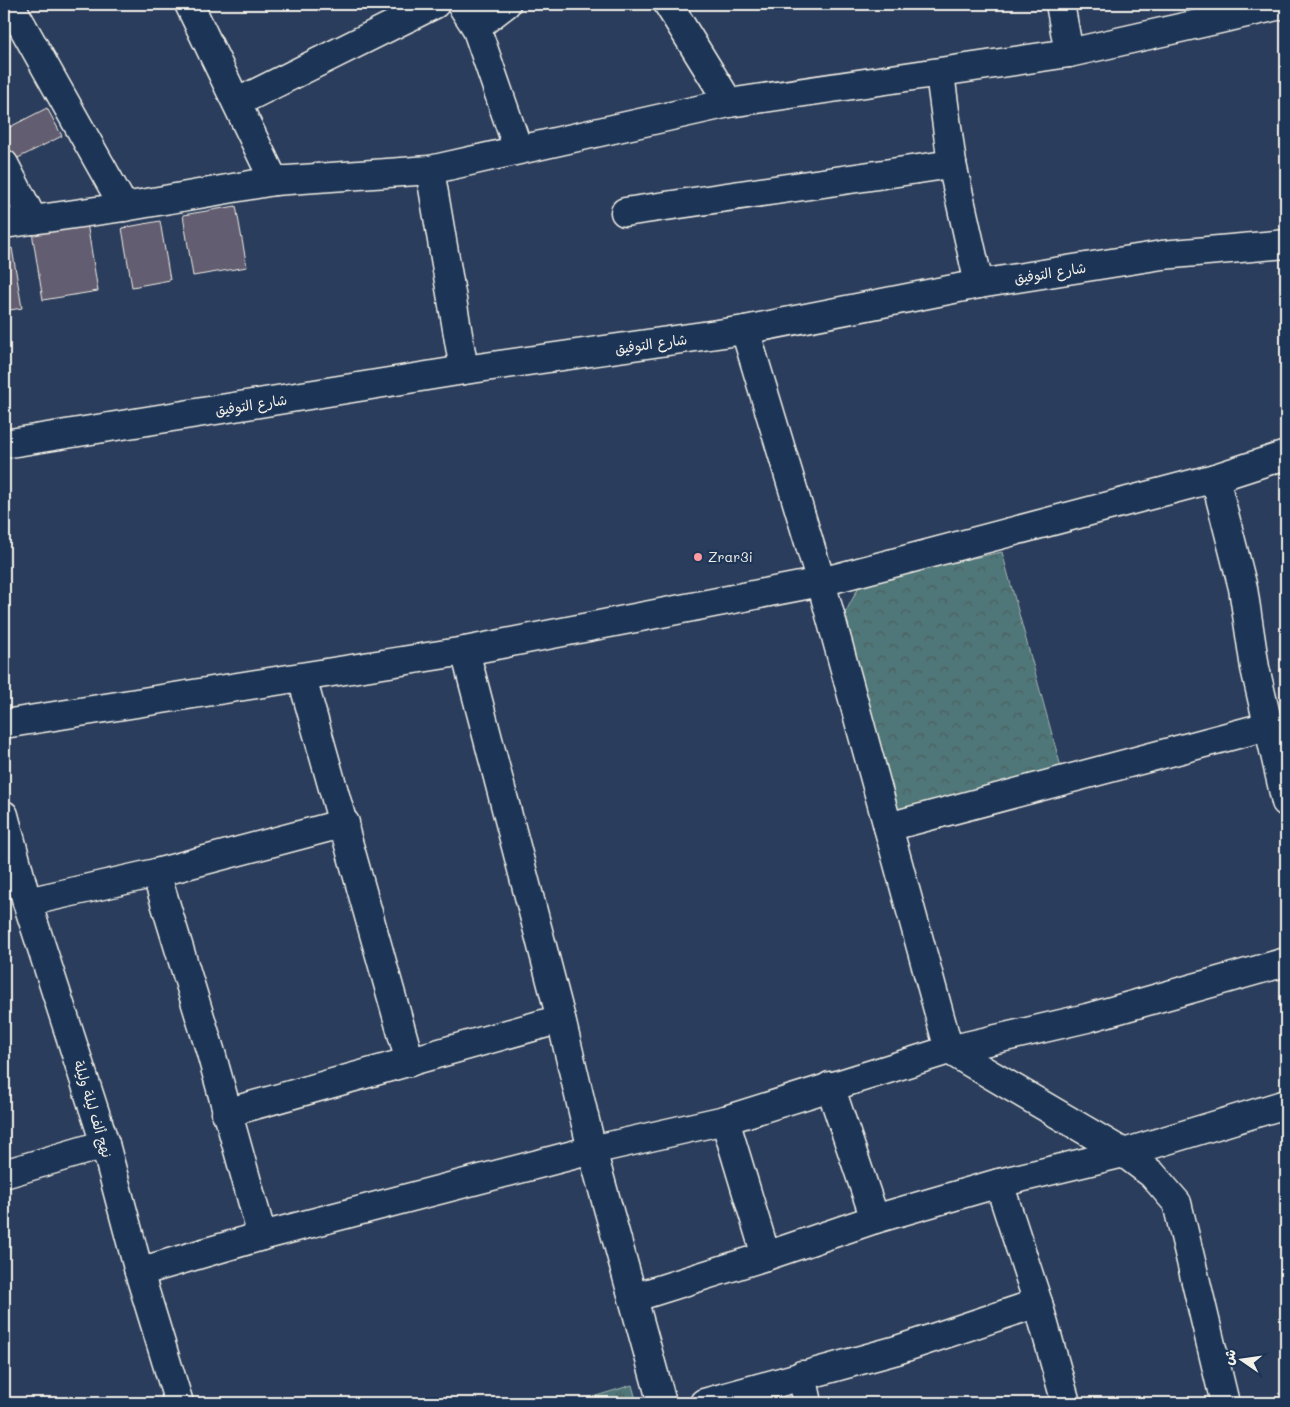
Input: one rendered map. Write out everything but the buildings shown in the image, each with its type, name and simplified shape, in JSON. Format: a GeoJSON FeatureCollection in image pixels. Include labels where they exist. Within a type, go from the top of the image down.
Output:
{"type":"FeatureCollection","features":[{"type":"Feature","properties":{"kind":"street"},"geometry":{"type":"LineString","coordinates":[[10,4],[124,207]]}},
{"type":"Feature","properties":{"kind":"street"},"geometry":{"type":"LineString","coordinates":[[189,4],[238,102],[274,181]]}},
{"type":"Feature","properties":{"kind":"street"},"geometry":{"type":"LineString","coordinates":[[238,102],[436,4]]}},
{"type":"Feature","properties":{"kind":"street"},"geometry":{"type":"LineString","coordinates":[[461,4],[476,27],[518,149]]}},
{"type":"Feature","properties":{"kind":"street"},"geometry":{"type":"LineString","coordinates":[[476,27],[506,4]]}},
{"type":"Feature","properties":{"kind":"street"},"geometry":{"type":"LineString","coordinates":[[668,4],[729,103]]}},
{"type":"Feature","properties":{"kind":"street"},"geometry":{"type":"LineString","coordinates":[[1060,4],[1069,53]]}},
{"type":"Feature","properties":{"kind":"street"},"geometry":{"type":"LineString","coordinates":[[4,224],[124,207],[274,181],[430,170],[729,103],[940,74],[1069,53],[1286,4]]}},
{"type":"Feature","properties":{"kind":"street"},"geometry":{"type":"LineString","coordinates":[[940,74],[952,164],[979,284]]}},
{"type":"Feature","properties":{"kind":"street"},"geometry":{"type":"LineString","coordinates":[[4,164],[33,220]]}},
{"type":"Feature","properties":{"kind":"street"},"geometry":{"type":"LineString","coordinates":[[625,212],[952,164]]}},
{"type":"Feature","properties":{"kind":"street"},"geometry":{"type":"LineString","coordinates":[[430,170],[464,370]]}},
{"type":"Feature","properties":{"kind":"street","name":"شارع التوفيق"},"geometry":{"type":"LineString","coordinates":[[8,441],[464,370],[745,330],[979,284],[1162,255],[1286,244]]}},
{"type":"Feature","properties":{"kind":"street"},"geometry":{"type":"LineString","coordinates":[[745,330],[821,582],[949,1050],[1124,1153],[1152,1174],[1177,1203],[1225,1403]]}},
{"type":"Feature","properties":{"kind":"street"},"geometry":{"type":"LineString","coordinates":[[4,724],[465,652],[821,582],[1214,478],[1286,455]]}},
{"type":"Feature","properties":{"kind":"street"},"geometry":{"type":"LineString","coordinates":[[1214,478],[1243,588],[1255,668],[1286,802]]}},
{"type":"Feature","properties":{"kind":"street"},"geometry":{"type":"LineString","coordinates":[[465,652],[561,1019],[592,1150],[662,1403]]}},
{"type":"Feature","properties":{"kind":"street"},"geometry":{"type":"LineString","coordinates":[[302,678],[345,823],[410,1062]]}},
{"type":"Feature","properties":{"kind":"street"},"geometry":{"type":"LineString","coordinates":[[888,827],[1268,726]]}},
{"type":"Feature","properties":{"kind":"street","name":"نهج ألف ليلة وليلة"},"geometry":{"type":"LineString","coordinates":[[4,815],[27,902],[105,1144],[140,1272],[179,1403]]}},
{"type":"Feature","properties":{"kind":"street"},"geometry":{"type":"LineString","coordinates":[[27,902],[156,872],[345,823]]}},
{"type":"Feature","properties":{"kind":"street"},"geometry":{"type":"LineString","coordinates":[[156,872],[211,1053],[226,1113],[262,1236]]}},
{"type":"Feature","properties":{"kind":"street"},"geometry":{"type":"LineString","coordinates":[[140,1272],[262,1236],[592,1150],[725,1120],[949,1050],[1087,1018],[1286,962]]}},
{"type":"Feature","properties":{"kind":"street"},"geometry":{"type":"LineString","coordinates":[[226,1113],[561,1019]]}},
{"type":"Feature","properties":{"kind":"street"},"geometry":{"type":"LineString","coordinates":[[830,1086],[874,1219]]}},
{"type":"Feature","properties":{"kind":"street"},"geometry":{"type":"LineString","coordinates":[[633,1298],[766,1256],[874,1219],[999,1183],[1124,1153],[1286,1104]]}},
{"type":"Feature","properties":{"kind":"street"},"geometry":{"type":"LineString","coordinates":[[725,1120],[766,1256]]}},
{"type":"Feature","properties":{"kind":"street"},"geometry":{"type":"LineString","coordinates":[[4,1174],[105,1144]]}},
{"type":"Feature","properties":{"kind":"street"},"geometry":{"type":"LineString","coordinates":[[999,1183],[1038,1303],[1066,1403]]}},
{"type":"Feature","properties":{"kind":"street"},"geometry":{"type":"LineString","coordinates":[[704,1403],[898,1350],[1038,1303]]}},
{"type":"Feature","properties":{"kind":"street"},"geometry":{"type":"LineString","coordinates":[[802,1375],[808,1403]]}},
{"type":"Feature","properties":{"kind":"green space"},"geometry":{"type":"Polygon","coordinates":[[[1002,552],[1061,767],[897,815],[845,613],[862,581],[1002,552]]]}},
{"type":"Feature","properties":{"kind":"green space"},"geometry":{"type":"Polygon","coordinates":[[[632,1385],[637,1403],[573,1403],[632,1385]]]}},
{"type":"Feature","properties":{"kind":"place","name":"Zrar3i"},"geometry":{"type":"Point","coordinates":[698,557]}}]}
